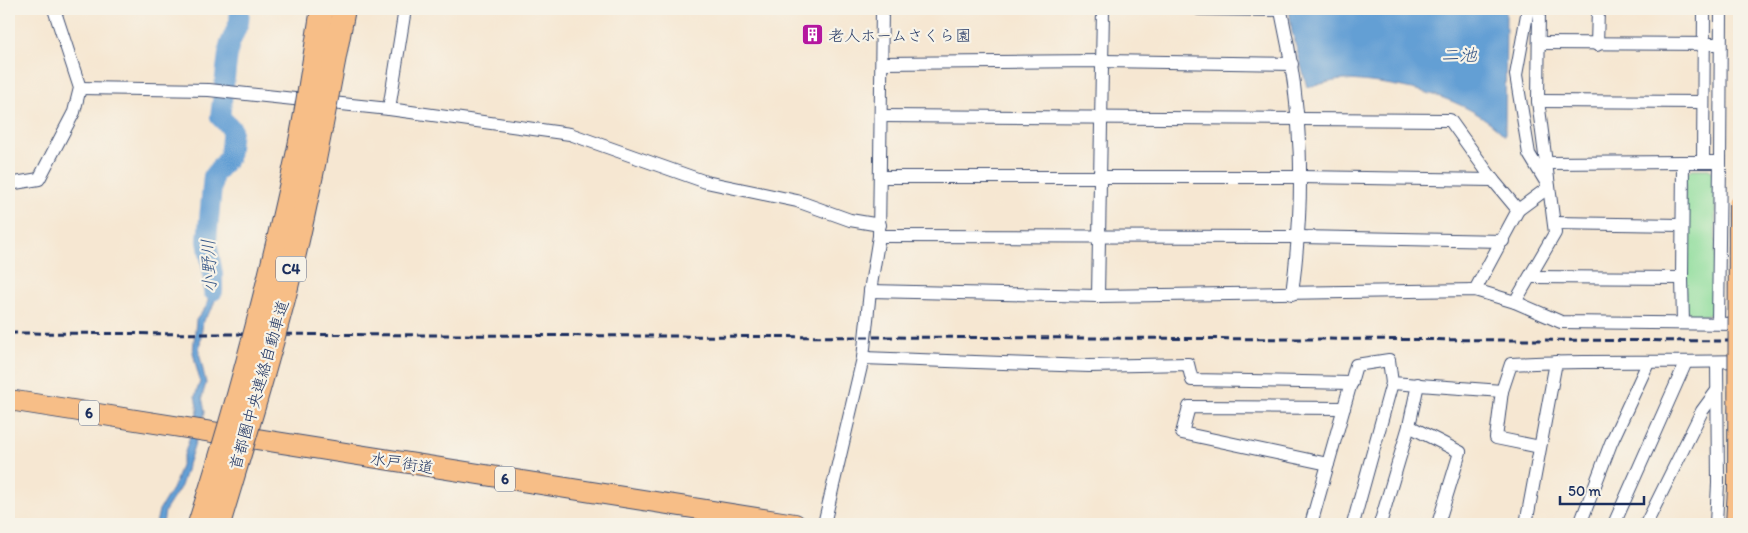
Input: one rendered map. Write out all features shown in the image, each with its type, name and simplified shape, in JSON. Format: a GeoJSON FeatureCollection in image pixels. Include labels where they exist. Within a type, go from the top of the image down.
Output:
{"type":"FeatureCollection","features":[{"type":"Feature","properties":{"kind":"highway","name":"首都圏中央連絡自動車道"},"geometry":{"type":"LineString","coordinates":[[199,524],[234,407],[267,285],[298,149],[322,9]]}},
{"type":"Feature","properties":{"kind":"highway","name":"首都圏中央連絡自動車道"},"geometry":{"type":"LineString","coordinates":[[219,524],[252,416],[286,292],[344,9]]}},
{"type":"Feature","properties":{"kind":"highway"},"geometry":{"type":"LineString","coordinates":[[1736,524],[1738,488],[1739,204]]}},
{"type":"Feature","properties":{"kind":"highway","name":"水戸街道"},"geometry":{"type":"LineString","coordinates":[[9,400],[771,522],[795,524]]}},
{"type":"Feature","properties":{"kind":"street"},"geometry":{"type":"LineString","coordinates":[[9,184],[39,180],[74,112],[80,88],[54,9]]}},
{"type":"Feature","properties":{"kind":"street"},"geometry":{"type":"LineString","coordinates":[[389,109],[405,9]]}},
{"type":"Feature","properties":{"kind":"street"},"geometry":{"type":"LineString","coordinates":[[824,524],[863,358],[879,230],[882,9]]}},
{"type":"Feature","properties":{"kind":"street"},"geometry":{"type":"LineString","coordinates":[[1098,296],[1104,9]]}},
{"type":"Feature","properties":{"kind":"street"},"geometry":{"type":"LineString","coordinates":[[1199,9],[1279,10],[1292,64],[1299,120],[1300,237],[1292,294]]}},
{"type":"Feature","properties":{"kind":"street"},"geometry":{"type":"LineString","coordinates":[[1528,9],[1516,75],[1529,154],[1549,187]]}},
{"type":"Feature","properties":{"kind":"street"},"geometry":{"type":"LineString","coordinates":[[1515,302],[1555,232],[1538,101],[1539,9]]}},
{"type":"Feature","properties":{"kind":"street"},"geometry":{"type":"LineString","coordinates":[[1597,45],[1598,9]]}},
{"type":"Feature","properties":{"kind":"street"},"geometry":{"type":"LineString","coordinates":[[1703,162],[1704,9]]}},
{"type":"Feature","properties":{"kind":"street"},"geometry":{"type":"LineString","coordinates":[[1718,323],[1721,9]]}},
{"type":"Feature","properties":{"kind":"street"},"geometry":{"type":"LineString","coordinates":[[1540,43],[1597,45],[1720,44]]}},
{"type":"Feature","properties":{"kind":"street"},"geometry":{"type":"LineString","coordinates":[[882,64],[1103,61],[1292,64]]}},
{"type":"Feature","properties":{"kind":"street"},"geometry":{"type":"LineString","coordinates":[[80,88],[209,90],[389,109],[570,134],[706,182],[797,201],[879,230],[1503,241]]}},
{"type":"Feature","properties":{"kind":"street"},"geometry":{"type":"LineString","coordinates":[[1538,101],[1704,102]]}},
{"type":"Feature","properties":{"kind":"street"},"geometry":{"type":"LineString","coordinates":[[881,116],[1450,120],[1493,180],[1518,210]]}},
{"type":"Feature","properties":{"kind":"street"},"geometry":{"type":"LineString","coordinates":[[1683,162],[1681,225],[1683,323]]}},
{"type":"Feature","properties":{"kind":"street"},"geometry":{"type":"LineString","coordinates":[[1546,163],[1720,162]]}},
{"type":"Feature","properties":{"kind":"street"},"geometry":{"type":"LineString","coordinates":[[881,177],[1300,177],[1493,180]]}},
{"type":"Feature","properties":{"kind":"street"},"geometry":{"type":"LineString","coordinates":[[1475,290],[1518,210],[1549,187]]}},
{"type":"Feature","properties":{"kind":"street"},"geometry":{"type":"LineString","coordinates":[[1554,222],[1681,225]]}},
{"type":"Feature","properties":{"kind":"street"},"geometry":{"type":"LineString","coordinates":[[1530,277],[1682,278]]}},
{"type":"Feature","properties":{"kind":"street"},"geometry":{"type":"LineString","coordinates":[[870,292],[1098,296],[1475,290],[1515,302],[1561,322],[1739,324]]}},
{"type":"Feature","properties":{"kind":"street"},"geometry":{"type":"LineString","coordinates":[[863,358],[1089,366],[1188,364],[1192,380],[1352,383]]}},
{"type":"Feature","properties":{"kind":"street"},"geometry":{"type":"LineString","coordinates":[[1311,524],[1356,365],[1389,360],[1392,383],[1353,524]]}},
{"type":"Feature","properties":{"kind":"street"},"geometry":{"type":"LineString","coordinates":[[1540,447],[1496,438],[1502,391],[1512,364],[1739,361]]}},
{"type":"Feature","properties":{"kind":"street"},"geometry":{"type":"LineString","coordinates":[[1526,524],[1556,362]]}},
{"type":"Feature","properties":{"kind":"street"},"geometry":{"type":"LineString","coordinates":[[1614,524],[1686,362]]}},
{"type":"Feature","properties":{"kind":"street"},"geometry":{"type":"LineString","coordinates":[[1716,524],[1718,483],[1717,362]]}},
{"type":"Feature","properties":{"kind":"street"},"geometry":{"type":"LineString","coordinates":[[1582,519],[1611,443],[1648,363]]}},
{"type":"Feature","properties":{"kind":"street"},"geometry":{"type":"LineString","coordinates":[[1392,383],[1502,391]]}},
{"type":"Feature","properties":{"kind":"street"},"geometry":{"type":"LineString","coordinates":[[1380,524],[1409,426],[1418,384]]}},
{"type":"Feature","properties":{"kind":"street"},"geometry":{"type":"LineString","coordinates":[[1646,524],[1702,411],[1716,392]]}},
{"type":"Feature","properties":{"kind":"street"},"geometry":{"type":"LineString","coordinates":[[1328,464],[1182,433],[1189,407],[1344,408]]}},
{"type":"Feature","properties":{"kind":"street"},"geometry":{"type":"LineString","coordinates":[[1409,426],[1460,452],[1438,524]]}},
{"type":"Feature","properties":{"kind":"green space"},"geometry":{"type":"Polygon","coordinates":[[[1692,169],[1709,169],[1715,174],[1716,308],[1709,315],[1692,315],[1685,309],[1685,176],[1692,169]]]}},
{"type":"Feature","properties":{"kind":"water","name":"二池"},"geometry":{"type":"Polygon","coordinates":[[[1289,9],[1506,9],[1505,136],[1490,122],[1472,111],[1433,94],[1390,85],[1349,80],[1333,81],[1307,87],[1292,32],[1289,9]]]}},
{"type":"Feature","properties":{"kind":"water"},"geometry":{"type":"Polygon","coordinates":[[[214,265],[217,294],[212,309],[203,321],[199,352],[206,383],[202,397],[205,412],[181,486],[165,511],[163,524],[156,524],[159,510],[175,484],[198,411],[195,396],[200,382],[193,352],[196,320],[206,307],[210,293],[207,266],[214,265]]]}},
{"type":"Feature","properties":{"kind":"waterway","name":"小野川"},"geometry":{"type":"LineString","coordinates":[[213,291],[213,274],[207,241],[213,176],[229,157],[232,129],[220,117],[229,46],[239,22],[240,9]]}},
{"type":"Feature","properties":{"kind":"railway"},"geometry":{"type":"LineString","coordinates":[[9,333],[1739,341]]}},
{"type":"Feature","properties":{"kind":"place","name":"老人ホームさくら園"},"geometry":{"type":"Point","coordinates":[812,35]}}]}
